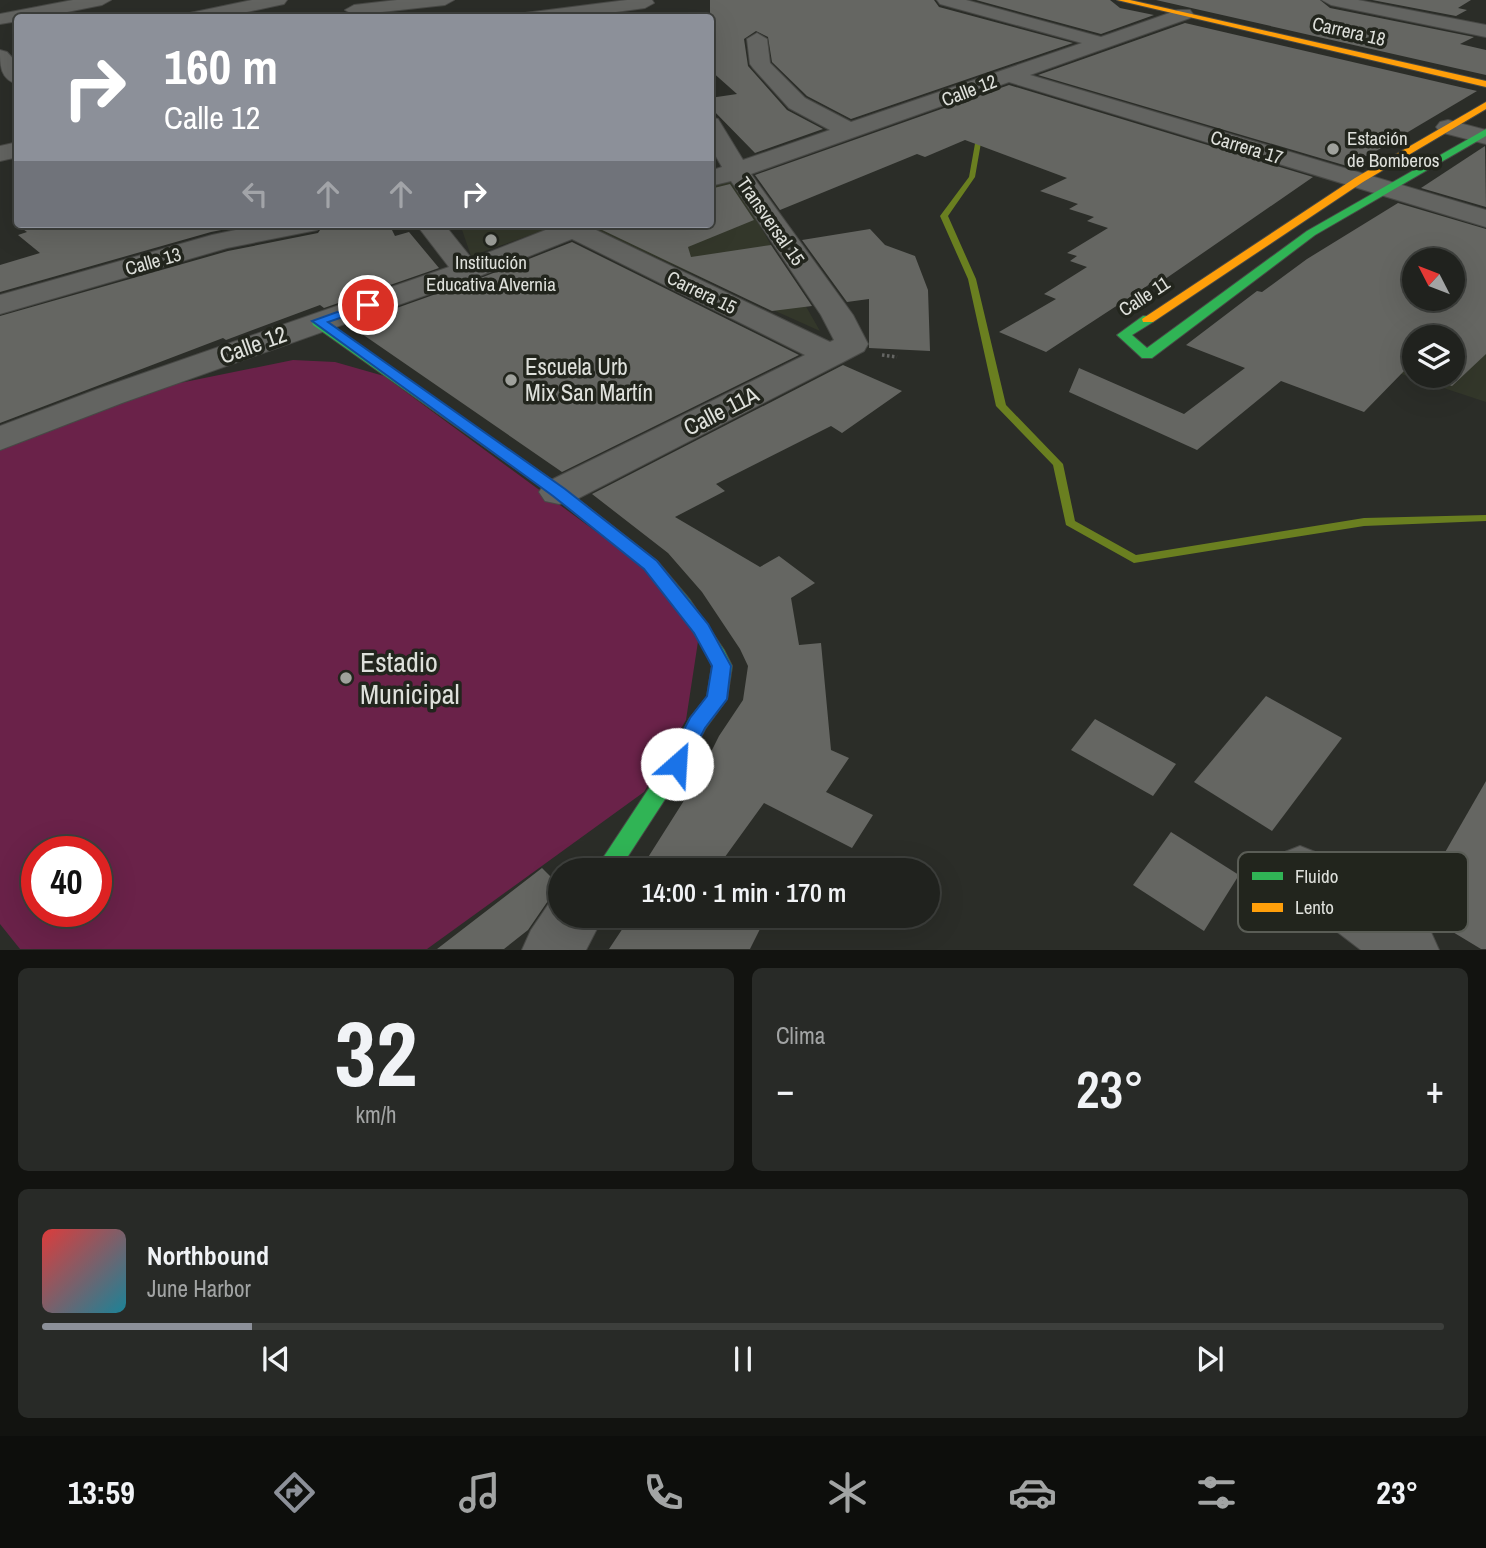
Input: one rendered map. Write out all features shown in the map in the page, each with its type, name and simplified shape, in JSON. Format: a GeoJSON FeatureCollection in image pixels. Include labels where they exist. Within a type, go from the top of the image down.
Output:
{"type":"FeatureCollection","features":[{"type":"Feature","properties":{"kind":"street"},"geometry":{"type":"LineString","coordinates":[[27,14],[102,0]]}},
{"type":"Feature","properties":{"kind":"street"},"geometry":{"type":"LineString","coordinates":[[210,14],[278,0]]}},
{"type":"Feature","properties":{"kind":"street"},"geometry":{"type":"LineString","coordinates":[[353,12],[445,0]]}},
{"type":"Feature","properties":{"kind":"street"},"geometry":{"type":"LineString","coordinates":[[946,0],[1099,43]]}},
{"type":"Feature","properties":{"kind":"street","name":"Carrera 18"},"geometry":{"type":"LineString","coordinates":[[1121,0],[1191,12],[1486,74]]}},
{"type":"Feature","properties":{"kind":"street","name":"Carrera 18"},"geometry":{"type":"LineString","coordinates":[[1157,0],[1191,12],[1486,84]]}},
{"type":"Feature","properties":{"kind":"street"},"geometry":{"type":"LineString","coordinates":[[1331,0],[1486,32]]}},
{"type":"Feature","properties":{"kind":"street","name":"Calle 12"},"geometry":{"type":"LineString","coordinates":[[723,175],[1217,4]]}},
{"type":"Feature","properties":{"kind":"street"},"geometry":{"type":"LineString","coordinates":[[569,14],[647,7]]}},
{"type":"Feature","properties":{"kind":"street"},"geometry":{"type":"LineString","coordinates":[[757,39],[760,64],[797,103],[852,132]]}},
{"type":"Feature","properties":{"kind":"street"},"geometry":{"type":"LineString","coordinates":[[0,56],[14,89]]}},
{"type":"Feature","properties":{"kind":"street","name":"Carrera 17"},"geometry":{"type":"LineString","coordinates":[[1008,75],[1486,219]]}},
{"type":"Feature","properties":{"kind":"street","name":"Calle 11"},"geometry":{"type":"LineString","coordinates":[[1271,250],[1147,355],[1124,335],[1271,250],[1301,230],[1359,180],[1486,105]]}},
{"type":"Feature","properties":{"kind":"street"},"geometry":{"type":"LineString","coordinates":[[1448,127],[1484,135]]}},
{"type":"Feature","properties":{"kind":"street","name":"Calle 11"},"geometry":{"type":"LineString","coordinates":[[1301,230],[1390,188],[1484,135]]}},
{"type":"Feature","properties":{"kind":"street","name":"Transversal 15"},"geometry":{"type":"LineString","coordinates":[[714,140],[723,175],[837,315]]}},
{"type":"Feature","properties":{"kind":"street","name":"Calle 13"},"geometry":{"type":"LineString","coordinates":[[0,305],[210,232],[258,228]]}},
{"type":"Feature","properties":{"kind":"street"},"geometry":{"type":"LineString","coordinates":[[433,228],[467,271]]}},
{"type":"Feature","properties":{"kind":"street","name":"Calle 12"},"geometry":{"type":"LineString","coordinates":[[0,439],[318,321],[467,271],[574,228]]}},
{"type":"Feature","properties":{"kind":"street","name":"Carrera 15"},"geometry":{"type":"LineString","coordinates":[[583,228],[831,355]]}},
{"type":"Feature","properties":{"kind":"street","name":"Calle 11A"},"geometry":{"type":"LineString","coordinates":[[559,492],[852,344],[837,315]]}},
{"type":"Feature","properties":{"kind":"street"},"geometry":{"type":"LineString","coordinates":[[318,321],[559,492],[651,565],[690,612],[715,650],[722,666],[717,699],[697,724],[677,764],[614,858]]}},
{"type":"Feature","properties":{"kind":"street"},"geometry":{"type":"LineString","coordinates":[[552,950],[566,928]]}},
{"type":"Feature","properties":{"kind":"street"},"geometry":{"type":"LineString","coordinates":[[1384,932],[1409,950]]}},
{"type":"Feature","properties":{"kind":"shaded area"},"geometry":{"type":"Polygon","coordinates":[[[731,175],[820,331],[591,228],[714,228],[714,182],[731,175]]]}},
{"type":"Feature","properties":{"kind":"shaded area","name":"Institución Educativa Alvernia"},"geometry":{"type":"Polygon","coordinates":[[[461,228],[551,228],[471,256],[461,228]]]}},
{"type":"Feature","properties":{"kind":"shaded area"},"geometry":{"type":"Polygon","coordinates":[[[1486,261],[1486,402],[1444,388],[1465,388],[1465,325],[1418,325],[1435,312],[1465,312],[1465,284],[1486,261]]]}},
{"type":"Feature","properties":{"kind":"shaded area"},"geometry":{"type":"Polygon","coordinates":[[[1402,337],[1402,374],[1368,363],[1402,337]]]}},
{"type":"Feature","properties":{"kind":"shaded area","name":"Estadio Municipal"},"geometry":{"type":"Polygon","coordinates":[[[293,360],[335,362],[384,376],[654,574],[699,635],[686,720],[644,792],[553,858],[548,858],[548,861],[427,949],[20,949],[0,924],[0,450],[165,386],[293,360]]]}},
{"type":"Feature","properties":{"kind":"building"},"geometry":{"type":"Polygon","coordinates":[[[710,0],[934,0],[939,7],[1073,43],[851,119],[807,96],[772,62],[768,37],[756,31],[744,39],[748,66],[787,110],[823,129],[755,153],[714,111],[714,97],[737,94],[714,74],[714,14],[710,14],[710,0]]]}},
{"type":"Feature","properties":{"kind":"building"},"geometry":{"type":"Polygon","coordinates":[[[976,0],[1110,0],[1120,8],[1154,15],[1101,34],[976,0]]]}},
{"type":"Feature","properties":{"kind":"building"},"geometry":{"type":"Polygon","coordinates":[[[1156,0],[1320,0],[1330,8],[1474,37],[1460,44],[1486,50],[1486,75],[1156,0]]]}},
{"type":"Feature","properties":{"kind":"building"},"geometry":{"type":"Polygon","coordinates":[[[1372,0],[1471,0],[1458,8],[1467,10],[1456,16],[1372,0]]]}},
{"type":"Feature","properties":{"kind":"building"},"geometry":{"type":"Polygon","coordinates":[[[1185,23],[1477,91],[1347,166],[1038,75],[1185,23]]]}},
{"type":"Feature","properties":{"kind":"building"},"geometry":{"type":"Polygon","coordinates":[[[1009,85],[1313,177],[1155,286],[1150,284],[1046,352],[999,332],[1056,299],[1044,294],[1087,267],[1070,261],[1077,256],[1067,253],[1108,228],[1087,221],[1094,217],[1069,209],[1078,204],[1040,191],[1067,178],[965,140],[925,157],[917,154],[780,210],[755,175],[1009,85]]]}},
{"type":"Feature","properties":{"kind":"building"},"geometry":{"type":"Polygon","coordinates":[[[1485,146],[1486,207],[1421,188],[1485,146]]]}},
{"type":"Feature","properties":{"kind":"building"},"geometry":{"type":"Polygon","coordinates":[[[730,184],[754,220],[688,247],[691,257],[771,245],[812,306],[772,311],[600,229],[714,228],[714,188],[730,184]]]}},
{"type":"Feature","properties":{"kind":"building"},"geometry":{"type":"Polygon","coordinates":[[[1398,203],[1486,229],[1486,354],[1465,374],[1465,325],[1402,325],[1402,373],[1364,412],[1281,381],[1197,450],[1069,392],[1079,368],[1184,414],[1245,368],[1186,345],[1257,291],[1262,292],[1307,259],[1398,203]]]}},
{"type":"Feature","properties":{"kind":"building"},"geometry":{"type":"Polygon","coordinates":[[[22,228],[232,228],[0,292],[0,265],[40,253],[18,235],[27,232],[22,228]]]}},
{"type":"Feature","properties":{"kind":"building"},"geometry":{"type":"Polygon","coordinates":[[[321,228],[391,228],[395,236],[409,232],[439,268],[324,308],[320,305],[226,340],[223,338],[0,423],[0,316],[228,251],[318,233],[321,228]]]}},
{"type":"Feature","properties":{"kind":"building"},"geometry":{"type":"Polygon","coordinates":[[[870,229],[885,245],[915,256],[928,290],[930,351],[869,348],[869,299],[847,302],[802,240],[870,229]]]}},
{"type":"Feature","properties":{"kind":"building"},"geometry":{"type":"Polygon","coordinates":[[[572,242],[799,355],[562,472],[349,325],[572,242]]]}},
{"type":"Feature","properties":{"kind":"building"},"geometry":{"type":"Polygon","coordinates":[[[843,365],[902,391],[842,433],[831,426],[716,484],[725,491],[675,517],[760,567],[779,556],[815,583],[791,598],[799,645],[821,643],[831,750],[849,758],[826,792],[873,815],[852,848],[764,803],[724,858],[648,858],[743,700],[748,666],[740,649],[702,592],[668,553],[592,494],[843,365]]]}},
{"type":"Feature","properties":{"kind":"building"},"geometry":{"type":"Polygon","coordinates":[[[1266,696],[1342,738],[1272,831],[1194,782],[1266,696]]]}},
{"type":"Feature","properties":{"kind":"building"},"geometry":{"type":"Polygon","coordinates":[[[1095,719],[1176,764],[1153,796],[1071,750],[1095,719]]]}},
{"type":"Feature","properties":{"kind":"building"},"geometry":{"type":"Polygon","coordinates":[[[1486,781],[1486,949],[1481,949],[1453,932],[1468,932],[1468,852],[1445,852],[1486,781]]]}},
{"type":"Feature","properties":{"kind":"building"},"geometry":{"type":"Polygon","coordinates":[[[1171,832],[1238,874],[1204,931],[1133,885],[1171,832]]]}},
{"type":"Feature","properties":{"kind":"building"},"geometry":{"type":"Polygon","coordinates":[[[542,868],[548,874],[548,901],[528,930],[504,949],[437,949],[542,868]]]}},
{"type":"Feature","properties":{"kind":"building"},"geometry":{"type":"Polygon","coordinates":[[[623,928],[760,928],[750,949],[609,949],[623,928]]]}},
{"type":"Feature","properties":{"kind":"waterway"},"geometry":{"type":"LineString","coordinates":[[975,135],[979,137],[972,177],[944,216],[972,279],[1001,406],[1058,464],[1070,523],[1134,559],[1364,522],[1486,518]]}},
{"type":"Feature","properties":{"kind":"traffic: fast"},"geometry":{"type":"LineString","coordinates":[[1148,319],[1124,335],[1147,355],[1311,233],[1486,132]]}},
{"type":"Feature","properties":{"kind":"traffic: fast"},"geometry":{"type":"LineString","coordinates":[[318,322],[559,492],[651,565],[684,604],[715,650],[722,666],[717,699],[697,724],[677,764],[614,858]]}},
{"type":"Feature","properties":{"kind":"traffic: slow"},"geometry":{"type":"LineString","coordinates":[[1121,0],[1486,84]]}},
{"type":"Feature","properties":{"kind":"traffic: slow"},"geometry":{"type":"LineString","coordinates":[[1148,319],[1359,180],[1486,105]]}},
{"type":"Feature","properties":{"kind":"place","name":"Estación de Bomberos"},"geometry":{"type":"Point","coordinates":[1333,149]}},
{"type":"Feature","properties":{"kind":"place","name":"Institución Educativa Alvernia"},"geometry":{"type":"Point","coordinates":[491,240]}},
{"type":"Feature","properties":{"kind":"place","name":"Escuela Urb Mix San Martín"},"geometry":{"type":"Point","coordinates":[511,380]}},
{"type":"Feature","properties":{"kind":"place","name":"Estadio Municipal"},"geometry":{"type":"Point","coordinates":[346,678]}},
{"type":"Feature","properties":{"kind":"route"},"geometry":{"type":"LineString","coordinates":[[368,305],[318,321],[559,492],[651,565],[702,629],[722,666],[717,699],[697,724],[677,764]]}}]}
